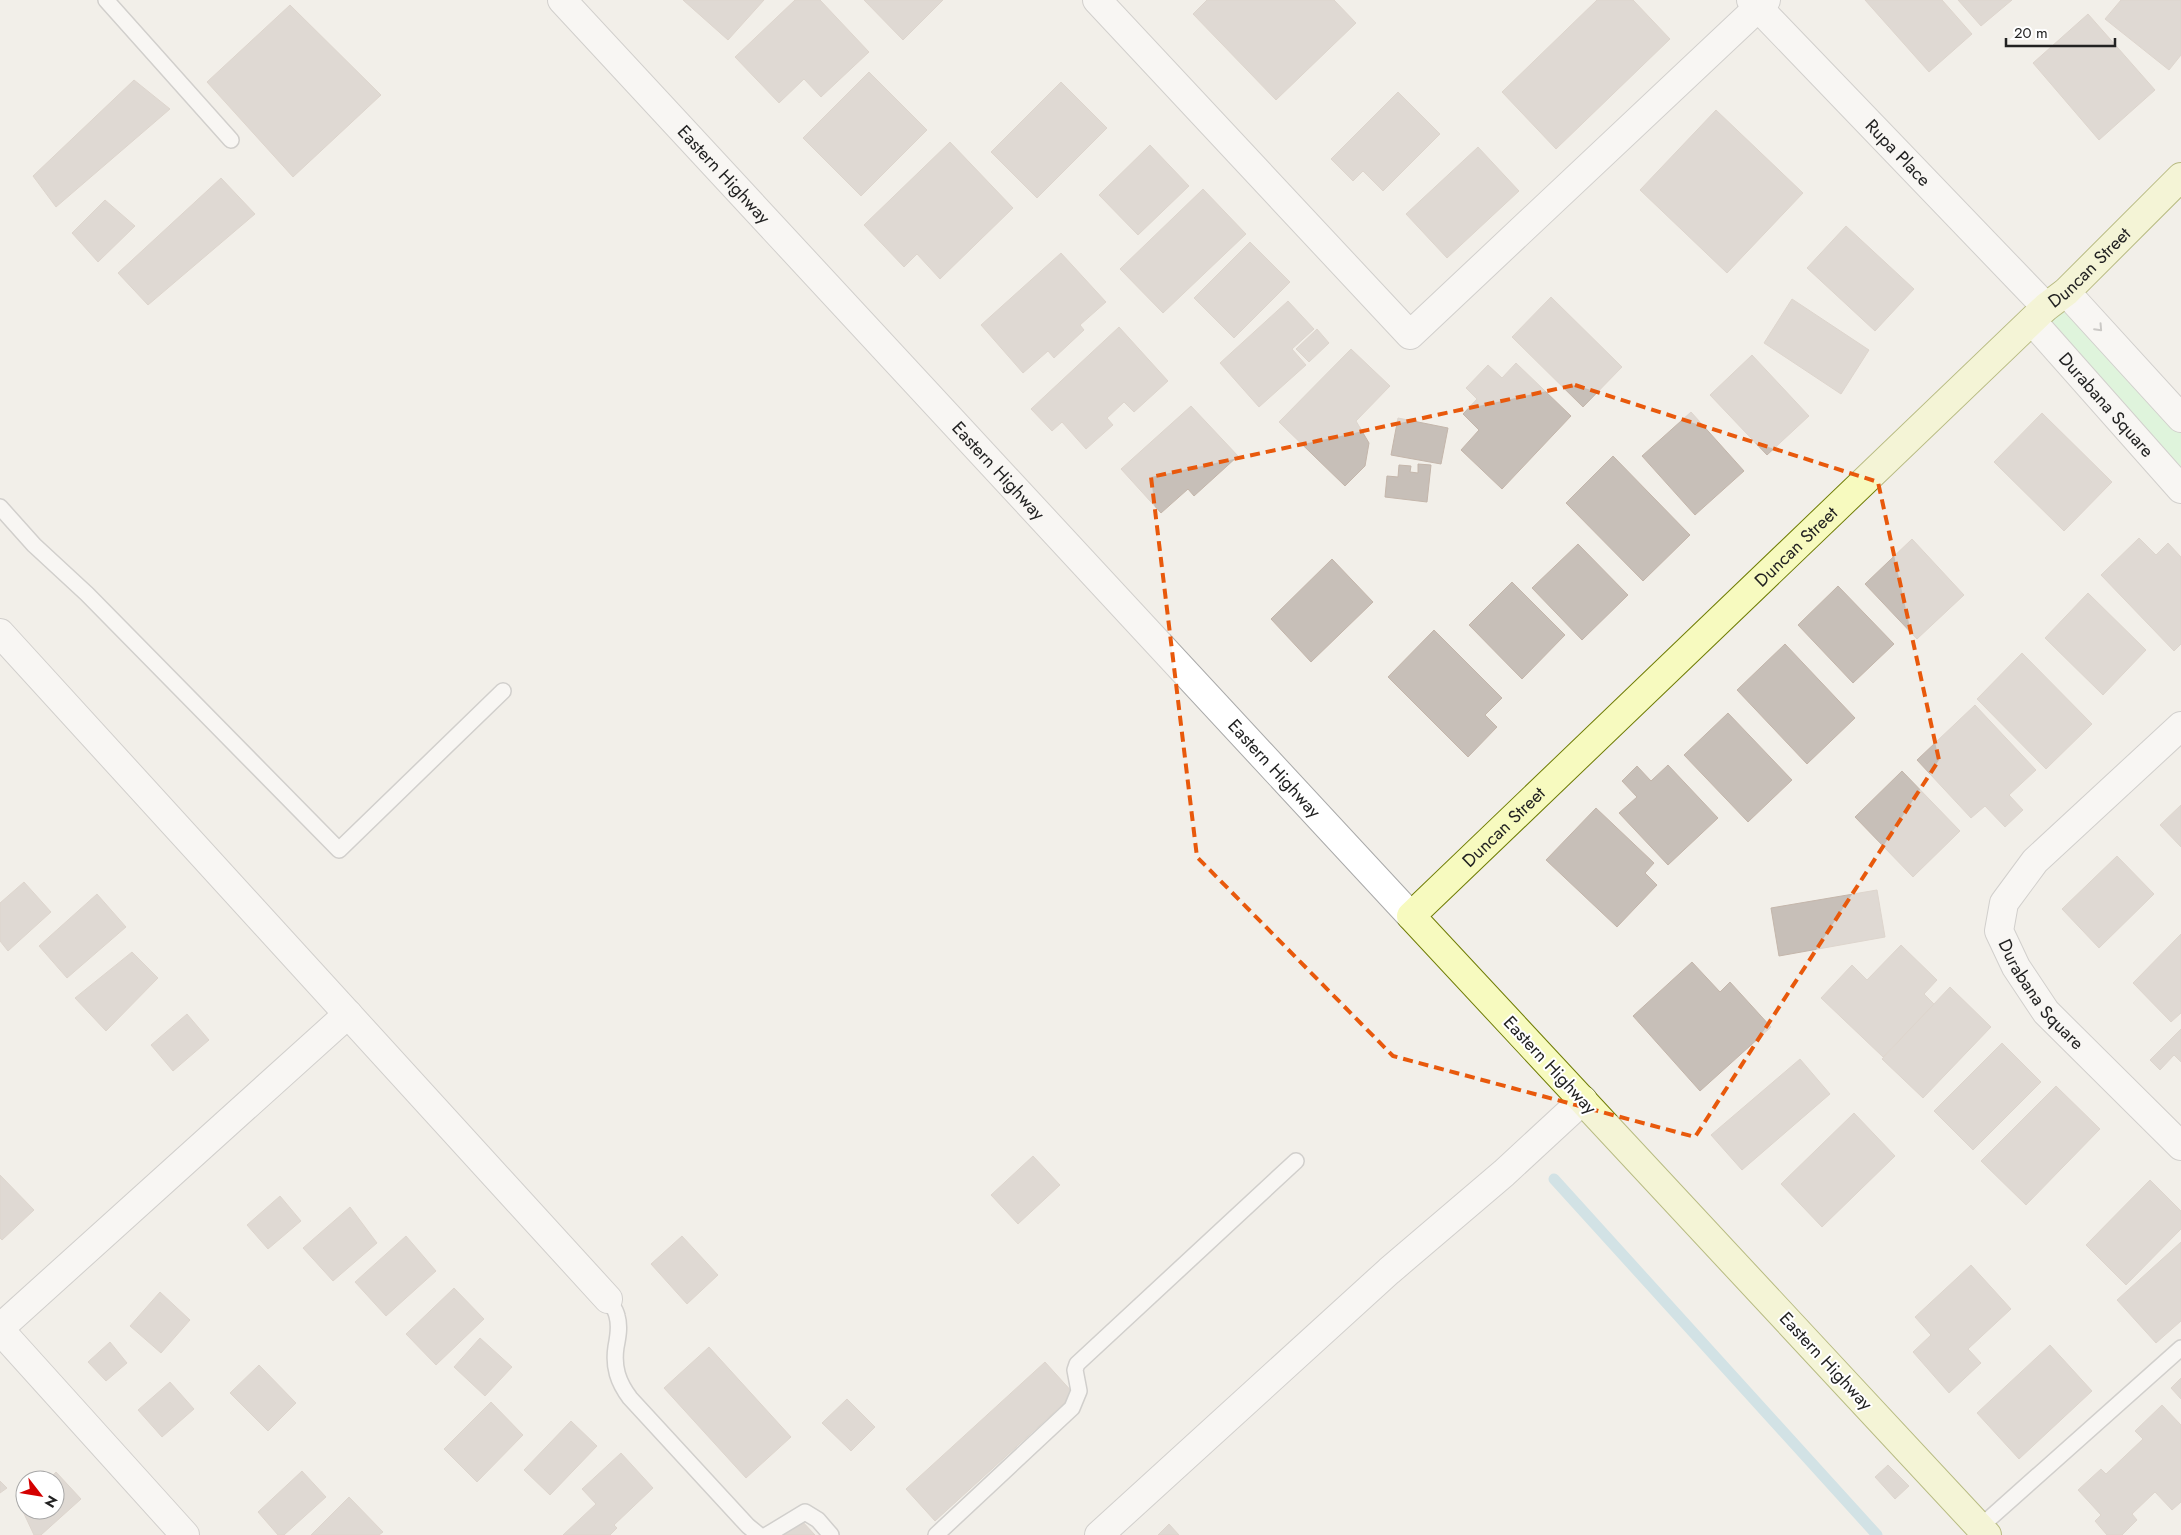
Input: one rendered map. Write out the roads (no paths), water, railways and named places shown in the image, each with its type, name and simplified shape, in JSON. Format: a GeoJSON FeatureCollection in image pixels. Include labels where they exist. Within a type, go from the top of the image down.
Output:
{"type":"FeatureCollection","features":[{"type":"Feature","properties":{"kind":"street","name":"Eastern Highway"},"geometry":{"type":"LineString","coordinates":[[562,0],[1984,1531]]}},
{"type":"Feature","properties":{"kind":"street"},"geometry":{"type":"LineString","coordinates":[[1097,0],[1410,335],[1758,2]]}},
{"type":"Feature","properties":{"kind":"street","name":"Rupa Place"},"geometry":{"type":"LineString","coordinates":[[1758,2],[2048,307]]}},
{"type":"Feature","properties":{"kind":"street","name":"Duncan Street"},"geometry":{"type":"LineString","coordinates":[[1411,916],[2048,307],[2181,177]]}},
{"type":"Feature","properties":{"kind":"street"},"geometry":{"type":"LineString","coordinates":[[2048,307],[2181,418]]}},
{"type":"Feature","properties":{"kind":"street","name":"Durabana Square"},"geometry":{"type":"LineString","coordinates":[[2048,307],[2181,489]]}},
{"type":"Feature","properties":{"kind":"street"},"geometry":{"type":"LineString","coordinates":[[0,633],[608,1299]]}},
{"type":"Feature","properties":{"kind":"street","name":"Durabana Square"},"geometry":{"type":"LineString","coordinates":[[2181,726],[2035,862],[2004,903],[1999,931],[2016,967],[2046,1012],[2181,1146]]}},
{"type":"Feature","properties":{"kind":"street"},"geometry":{"type":"LineString","coordinates":[[185,1535],[0,1329],[348,1014]]}},
{"type":"Feature","properties":{"kind":"street"},"geometry":{"type":"LineString","coordinates":[[1099,1535],[1389,1271],[1504,1173],[1583,1100]]}},
{"type":"Feature","properties":{"kind":"lane"},"geometry":{"type":"LineString","coordinates":[[106,0],[231,140]]}},
{"type":"Feature","properties":{"kind":"lane"},"geometry":{"type":"LineString","coordinates":[[0,507],[34,545],[87,594],[339,850],[503,691]]}},
{"type":"Feature","properties":{"kind":"lane"},"geometry":{"type":"LineString","coordinates":[[936,1535],[1072,1408],[1079,1392],[1075,1370],[1077,1364],[1296,1161]]}},
{"type":"Feature","properties":{"kind":"lane"},"geometry":{"type":"LineString","coordinates":[[608,1299],[617,1314],[615,1362],[617,1376],[622,1387],[735,1512],[759,1535]]}},
{"type":"Feature","properties":{"kind":"lane"},"geometry":{"type":"LineString","coordinates":[[1984,1531],[2181,1348]]}},
{"type":"Feature","properties":{"kind":"lane"},"geometry":{"type":"LineString","coordinates":[[767,1535],[805,1512],[818,1520],[831,1535]]}},
{"type":"Feature","properties":{"kind":"waterway"},"geometry":{"type":"LineString","coordinates":[[1554,1179],[1877,1535]]}}]}
